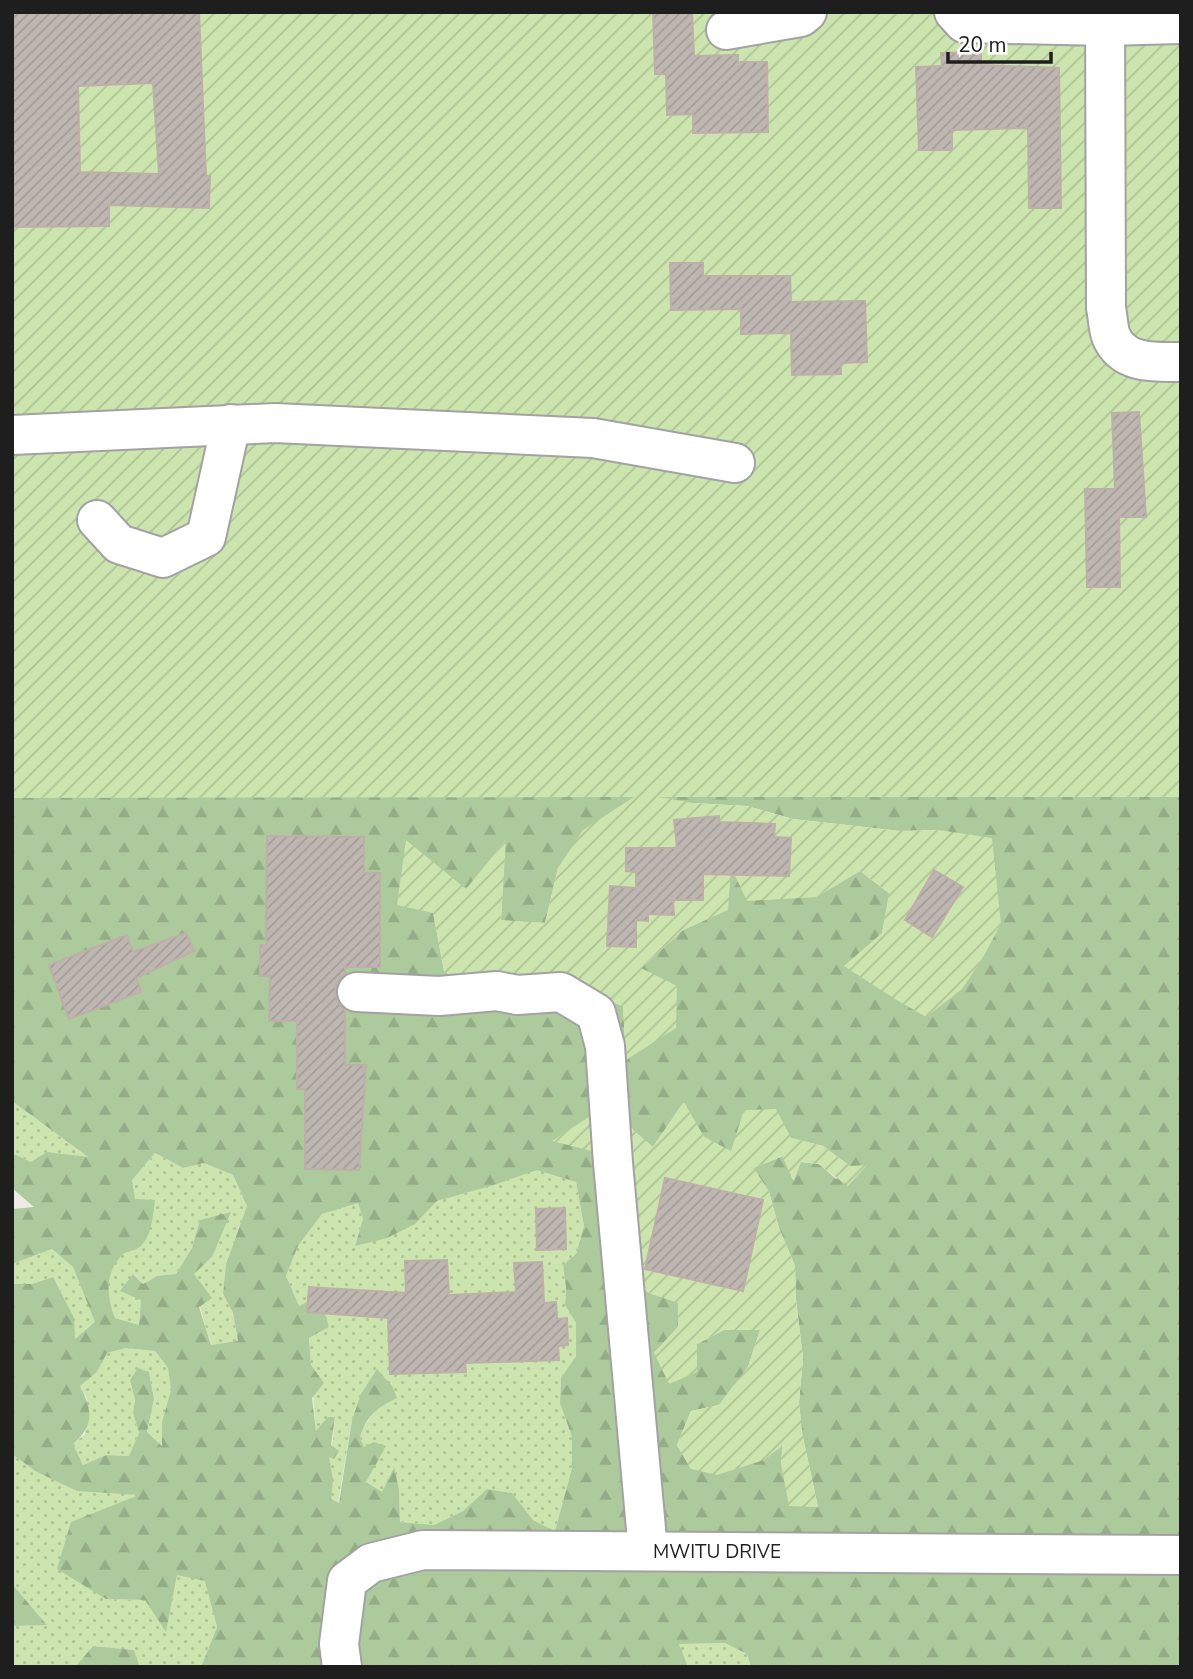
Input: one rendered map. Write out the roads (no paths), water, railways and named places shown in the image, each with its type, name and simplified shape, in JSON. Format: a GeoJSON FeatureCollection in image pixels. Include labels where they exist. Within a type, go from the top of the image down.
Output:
{"type":"FeatureCollection","features":[{"type":"Feature","properties":{"kind":"street"},"geometry":{"type":"LineString","coordinates":[[726,30],[801,17],[807,12]]}},
{"type":"Feature","properties":{"kind":"street"},"geometry":{"type":"LineString","coordinates":[[954,12],[964,23],[1105,19],[1181,24]]}},
{"type":"Feature","properties":{"kind":"street"},"geometry":{"type":"LineString","coordinates":[[1105,19],[1107,309],[1112,337],[1128,357],[1153,362],[1181,362]]}},
{"type":"Feature","properties":{"kind":"street"},"geometry":{"type":"LineString","coordinates":[[12,435],[275,423],[593,439],[735,463]]}},
{"type":"Feature","properties":{"kind":"street"},"geometry":{"type":"LineString","coordinates":[[97,520],[119,544],[163,558],[206,537],[231,425]]}},
{"type":"Feature","properties":{"kind":"street"},"geometry":{"type":"LineString","coordinates":[[357,992],[439,996],[497,991],[517,995],[561,992],[596,1013],[605,1046],[613,1163],[649,1551]]}},
{"type":"Feature","properties":{"kind":"street","name":"MWITU DRIVE"},"geometry":{"type":"LineString","coordinates":[[342,1667],[339,1644],[347,1581],[371,1563],[423,1550],[1181,1555]]}}]}
